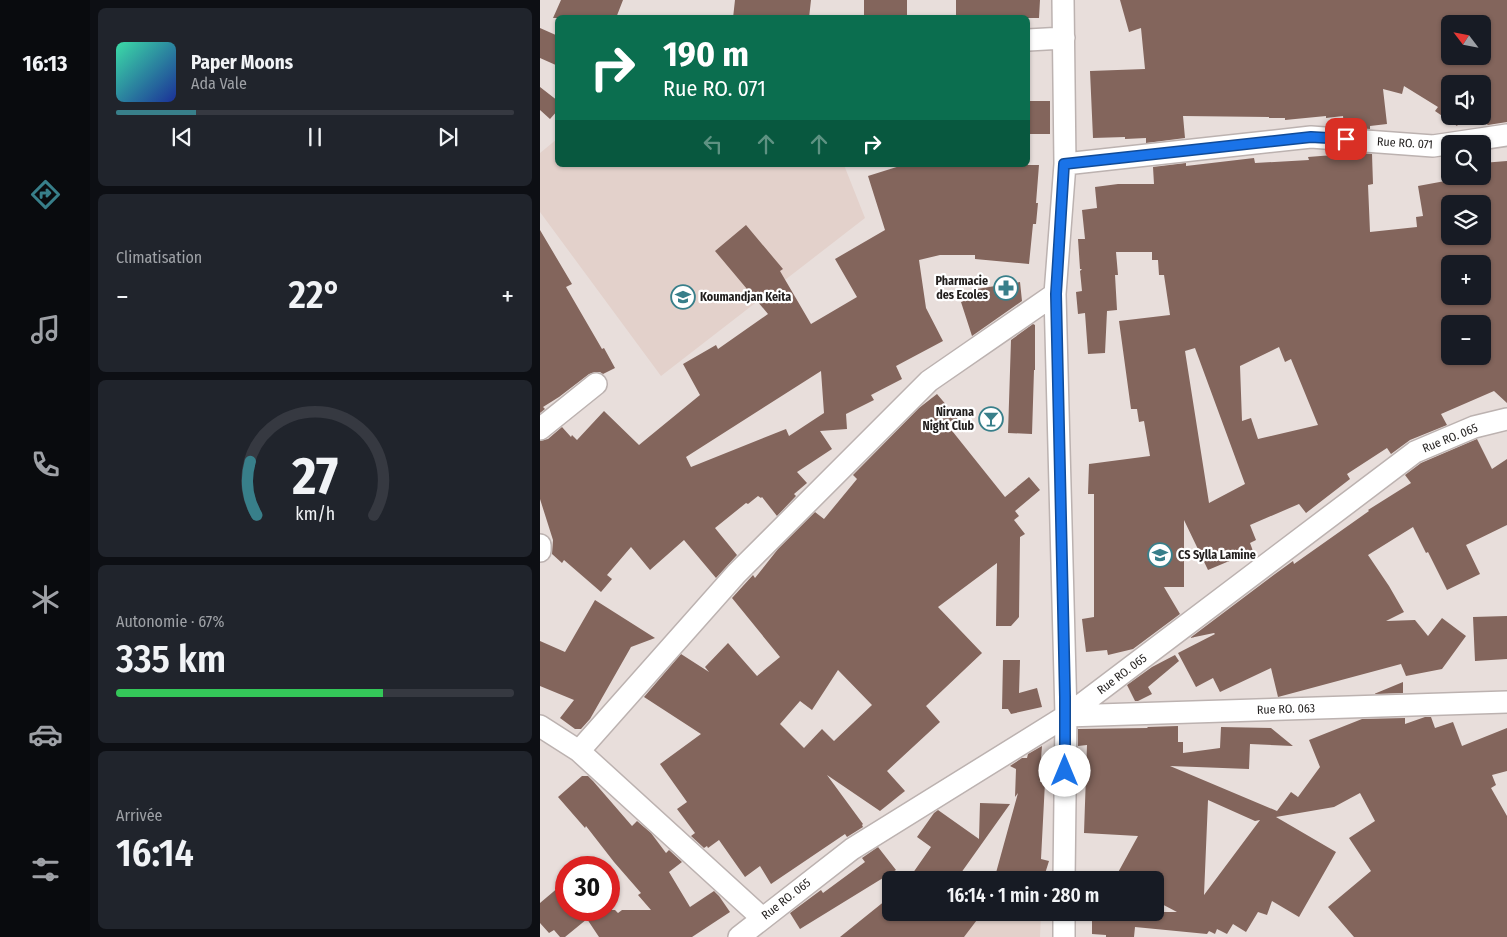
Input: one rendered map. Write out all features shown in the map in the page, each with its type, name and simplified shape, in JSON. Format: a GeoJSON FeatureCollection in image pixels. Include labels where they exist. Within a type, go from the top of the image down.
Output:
{"type":"FeatureCollection","features":[{"type":"Feature","properties":{"kind":"street"},"geometry":{"type":"LineString","coordinates":[[1063,0],[1064,164],[1056,294],[1066,716],[1064,871]]}},
{"type":"Feature","properties":{"kind":"street"},"geometry":{"type":"LineString","coordinates":[[1030,40],[1064,38]]}},
{"type":"Feature","properties":{"kind":"street","name":"Rue RO. 071"},"geometry":{"type":"LineString","coordinates":[[1064,164],[1311,137],[1433,146],[1507,135]]}},
{"type":"Feature","properties":{"kind":"street"},"geometry":{"type":"LineString","coordinates":[[579,751],[736,574],[929,381],[1056,294]]}},
{"type":"Feature","properties":{"kind":"street"},"geometry":{"type":"LineString","coordinates":[[540,429],[596,384]]}},
{"type":"Feature","properties":{"kind":"street","name":"Rue RO. 065"},"geometry":{"type":"LineString","coordinates":[[739,937],[852,849],[1066,716],[1415,452],[1474,427],[1507,419]]}},
{"type":"Feature","properties":{"kind":"street"},"geometry":{"type":"LineString","coordinates":[[540,545],[540,551]]}},
{"type":"Feature","properties":{"kind":"street","name":"Rue RO. 063"},"geometry":{"type":"LineString","coordinates":[[1066,716],[1507,702]]}},
{"type":"Feature","properties":{"kind":"street"},"geometry":{"type":"LineString","coordinates":[[540,726],[579,751],[762,918]]}},
{"type":"Feature","properties":{"kind":"street"},"geometry":{"type":"LineString","coordinates":[[1064,921],[1064,937]]}},
{"type":"Feature","properties":{"kind":"shaded area","name":"Koumandjan Keita"},"geometry":{"type":"Polygon","coordinates":[[[555,141],[555,167],[845,167],[865,218],[661,376],[540,212],[540,153],[555,141]]]}},
{"type":"Feature","properties":{"kind":"shaded area"},"geometry":{"type":"Polygon","coordinates":[[[930,921],[1041,921],[1040,937],[917,937],[930,921]]]}},
{"type":"Feature","properties":{"kind":"building"},"geometry":{"type":"Polygon","coordinates":[[[561,0],[623,0],[617,15],[555,15],[555,18],[553,18],[561,0]]]}},
{"type":"Feature","properties":{"kind":"building"},"geometry":{"type":"Polygon","coordinates":[[[735,0],[811,0],[809,15],[733,15],[735,0]]]}},
{"type":"Feature","properties":{"kind":"building"},"geometry":{"type":"Polygon","coordinates":[[[864,0],[907,0],[907,15],[864,15],[864,0]]]}},
{"type":"Feature","properties":{"kind":"building"},"geometry":{"type":"Polygon","coordinates":[[[956,0],[1040,0],[1039,18],[1030,18],[1030,15],[956,15],[956,0]]]}},
{"type":"Feature","properties":{"kind":"building"},"geometry":{"type":"Polygon","coordinates":[[[1120,0],[1507,0],[1507,122],[1491,125],[1491,75],[1441,75],[1441,115],[1435,111],[1438,107],[1404,86],[1402,94],[1383,89],[1387,124],[1370,126],[1370,129],[1344,127],[1343,116],[1285,120],[1285,118],[1269,117],[1183,116],[1185,138],[1146,143],[1146,138],[1093,138],[1090,71],[1145,69],[1141,28],[1129,32],[1120,0]]]}},
{"type":"Feature","properties":{"kind":"building"},"geometry":{"type":"Polygon","coordinates":[[[540,28],[555,35],[555,65],[540,58],[540,28]]]}},
{"type":"Feature","properties":{"kind":"building"},"geometry":{"type":"Polygon","coordinates":[[[540,87],[555,99],[555,113],[550,119],[540,110],[540,87]]]}},
{"type":"Feature","properties":{"kind":"building"},"geometry":{"type":"Polygon","coordinates":[[[1030,101],[1050,101],[1050,134],[1030,134],[1030,101]]]}},
{"type":"Feature","properties":{"kind":"building"},"geometry":{"type":"Polygon","coordinates":[[[1346,152],[1372,154],[1373,184],[1368,185],[1370,232],[1417,227],[1416,217],[1423,216],[1418,186],[1441,182],[1441,185],[1491,185],[1491,162],[1507,161],[1507,403],[1494,391],[1441,414],[1447,425],[1410,440],[1391,454],[1387,448],[1347,474],[1350,479],[1306,513],[1299,504],[1250,525],[1256,540],[1250,543],[1253,551],[1208,570],[1184,520],[1184,587],[1164,587],[1180,614],[1133,649],[1108,655],[1107,650],[1086,652],[1082,619],[1094,617],[1094,494],[1088,494],[1089,464],[1150,456],[1144,421],[1139,422],[1137,409],[1131,409],[1119,321],[1170,315],[1164,275],[1159,275],[1158,260],[1152,260],[1152,252],[1116,252],[1118,275],[1115,275],[1117,310],[1107,311],[1105,353],[1088,354],[1085,313],[1078,314],[1076,292],[1082,291],[1080,271],[1082,269],[1080,269],[1078,239],[1085,239],[1082,210],[1097,208],[1095,187],[1118,184],[1154,184],[1153,167],[1186,163],[1186,166],[1254,158],[1255,163],[1309,160],[1308,157],[1346,154],[1346,152]],[[1279,347],[1240,366],[1242,421],[1251,418],[1258,439],[1318,425],[1291,359],[1285,362],[1279,347]],[[1195,348],[1185,351],[1209,503],[1245,484],[1195,348]]]}},
{"type":"Feature","properties":{"kind":"building"},"geometry":{"type":"Polygon","coordinates":[[[1030,165],[1039,165],[1036,224],[1033,224],[1029,264],[975,259],[975,255],[940,255],[919,260],[926,308],[943,341],[896,366],[902,379],[871,395],[874,400],[846,414],[847,429],[820,431],[832,449],[797,472],[807,483],[794,494],[796,496],[777,516],[762,497],[758,496],[748,504],[746,503],[715,528],[737,555],[716,578],[684,540],[650,570],[631,547],[607,575],[612,579],[601,592],[564,560],[562,563],[552,554],[553,540],[540,499],[540,441],[548,439],[562,427],[571,437],[572,435],[577,440],[604,411],[639,445],[700,395],[683,364],[716,345],[718,349],[768,314],[715,251],[746,225],[783,269],[780,271],[811,324],[857,297],[835,259],[885,230],[868,176],[897,167],[1030,167],[1030,165]],[[821,371],[686,457],[691,467],[786,429],[789,436],[824,413],[821,371]]]}},
{"type":"Feature","properties":{"kind":"building"},"geometry":{"type":"Polygon","coordinates":[[[540,230],[572,284],[566,287],[615,368],[603,374],[595,372],[589,374],[543,407],[545,409],[540,413],[540,230]]]}},
{"type":"Feature","properties":{"kind":"building"},"geometry":{"type":"Polygon","coordinates":[[[1020,282],[1022,301],[972,336],[961,302],[978,296],[977,289],[1020,282]]]}},
{"type":"Feature","properties":{"kind":"building"},"geometry":{"type":"Polygon","coordinates":[[[1033,324],[1035,325],[1035,370],[1032,434],[1008,433],[1011,340],[1033,324]]]}},
{"type":"Feature","properties":{"kind":"building"},"geometry":{"type":"Polygon","coordinates":[[[937,394],[958,419],[949,427],[1005,497],[1029,477],[1040,490],[1015,511],[1019,516],[1014,520],[1025,534],[1020,537],[1019,617],[1011,626],[996,626],[997,563],[938,607],[982,653],[926,706],[940,722],[887,771],[905,791],[880,811],[827,775],[863,824],[863,827],[847,837],[845,834],[771,884],[760,866],[745,877],[719,840],[708,848],[707,846],[704,848],[691,836],[695,833],[677,809],[687,802],[660,764],[701,734],[644,697],[681,654],[709,672],[705,667],[728,643],[757,676],[780,657],[732,598],[753,575],[755,578],[778,549],[815,512],[824,519],[857,479],[853,475],[919,408],[937,394]],[[838,670],[812,710],[800,701],[780,724],[804,748],[822,729],[834,741],[872,705],[838,670]]]}},
{"type":"Feature","properties":{"kind":"building"},"geometry":{"type":"Polygon","coordinates":[[[1477,439],[1492,469],[1507,459],[1507,525],[1466,545],[1480,574],[1447,590],[1413,527],[1368,555],[1404,612],[1386,621],[1415,620],[1428,636],[1442,618],[1466,636],[1442,669],[1406,676],[1401,664],[1278,697],[1271,668],[1220,692],[1213,678],[1196,687],[1178,653],[1215,634],[1190,638],[1293,561],[1294,564],[1368,510],[1411,483],[1405,475],[1421,463],[1477,439]]]}},
{"type":"Feature","properties":{"kind":"building"},"geometry":{"type":"Polygon","coordinates":[[[595,600],[655,638],[631,647],[590,719],[581,729],[575,729],[560,718],[574,700],[540,686],[540,641],[565,652],[595,600]]]}},
{"type":"Feature","properties":{"kind":"building"},"geometry":{"type":"Polygon","coordinates":[[[1507,616],[1507,659],[1475,661],[1473,617],[1507,616]]]}},
{"type":"Feature","properties":{"kind":"building"},"geometry":{"type":"Polygon","coordinates":[[[1175,655],[1179,661],[1148,687],[1152,694],[1135,701],[1127,685],[1152,667],[1175,655]]]}},
{"type":"Feature","properties":{"kind":"building"},"geometry":{"type":"Polygon","coordinates":[[[1003,660],[1020,660],[1019,693],[1037,688],[1042,707],[1011,714],[1008,709],[1002,709],[1003,660]]]}},
{"type":"Feature","properties":{"kind":"building"},"geometry":{"type":"Polygon","coordinates":[[[1403,682],[1403,693],[1374,694],[1403,682]]]}},
{"type":"Feature","properties":{"kind":"building"},"geometry":{"type":"Polygon","coordinates":[[[1425,717],[1431,717],[1435,728],[1453,722],[1462,746],[1507,728],[1507,771],[1492,775],[1496,785],[1491,788],[1507,816],[1507,937],[1354,937],[1328,907],[1371,871],[1349,838],[1375,821],[1360,793],[1334,807],[1276,817],[1336,852],[1299,917],[1272,901],[1267,915],[1258,912],[1246,932],[1233,924],[1227,934],[1217,929],[1215,934],[1209,931],[1207,934],[1135,927],[1134,937],[1106,937],[1106,935],[1092,934],[1092,921],[1164,921],[1164,912],[1177,912],[1164,905],[1164,871],[1119,871],[1138,836],[1084,833],[1087,745],[1078,746],[1078,729],[1178,726],[1178,742],[1183,742],[1183,753],[1220,748],[1221,727],[1271,728],[1293,746],[1250,744],[1249,769],[1170,766],[1277,811],[1291,792],[1298,797],[1320,767],[1309,740],[1362,719],[1405,718],[1405,724],[1425,717]],[[1208,800],[1204,895],[1260,820],[1255,821],[1208,800]]]}},
{"type":"Feature","properties":{"kind":"building"},"geometry":{"type":"Polygon","coordinates":[[[1042,746],[1040,782],[1045,782],[1041,859],[1049,861],[1046,871],[996,871],[1018,793],[1015,797],[1016,769],[1010,766],[1022,758],[1027,758],[1028,754],[1042,746]]]}},
{"type":"Feature","properties":{"kind":"building"},"geometry":{"type":"Polygon","coordinates":[[[582,776],[588,776],[632,826],[637,821],[651,833],[666,853],[669,850],[682,862],[669,872],[690,907],[714,891],[730,912],[692,937],[599,937],[588,921],[620,921],[620,912],[622,910],[651,910],[638,895],[641,893],[620,869],[620,856],[609,856],[586,826],[585,828],[558,797],[582,776]]]}},
{"type":"Feature","properties":{"kind":"building"},"geometry":{"type":"Polygon","coordinates":[[[980,803],[1010,804],[962,871],[914,871],[931,847],[917,837],[938,810],[979,839],[980,803]]]}},
{"type":"Feature","properties":{"kind":"building"},"geometry":{"type":"Polygon","coordinates":[[[878,847],[896,870],[882,871],[882,879],[800,929],[790,913],[821,890],[823,893],[865,862],[862,858],[878,847]]]}},
{"type":"Feature","properties":{"kind":"building"},"geometry":{"type":"Polygon","coordinates":[[[555,890],[555,921],[585,921],[565,937],[560,937],[554,930],[549,933],[540,923],[540,903],[555,890]]]}},
{"type":"Feature","properties":{"kind":"building"},"geometry":{"type":"Polygon","coordinates":[[[882,903],[882,921],[976,921],[964,937],[840,937],[882,903]]]}},
{"type":"Feature","properties":{"kind":"place","name":"Pharmacie des Ecoles"},"geometry":{"type":"Point","coordinates":[1006,288]}},
{"type":"Feature","properties":{"kind":"place","name":"Koumandjan Keita"},"geometry":{"type":"Point","coordinates":[683,297]}},
{"type":"Feature","properties":{"kind":"place","name":"Nirvana Night Club"},"geometry":{"type":"Point","coordinates":[991,419]}},
{"type":"Feature","properties":{"kind":"place","name":"CS Sylla Lamine"},"geometry":{"type":"Point","coordinates":[1160,555]}},
{"type":"Feature","properties":{"kind":"route"},"geometry":{"type":"LineString","coordinates":[[1065,771],[1056,294],[1064,164],[1311,137],[1346,139]]}}]}
